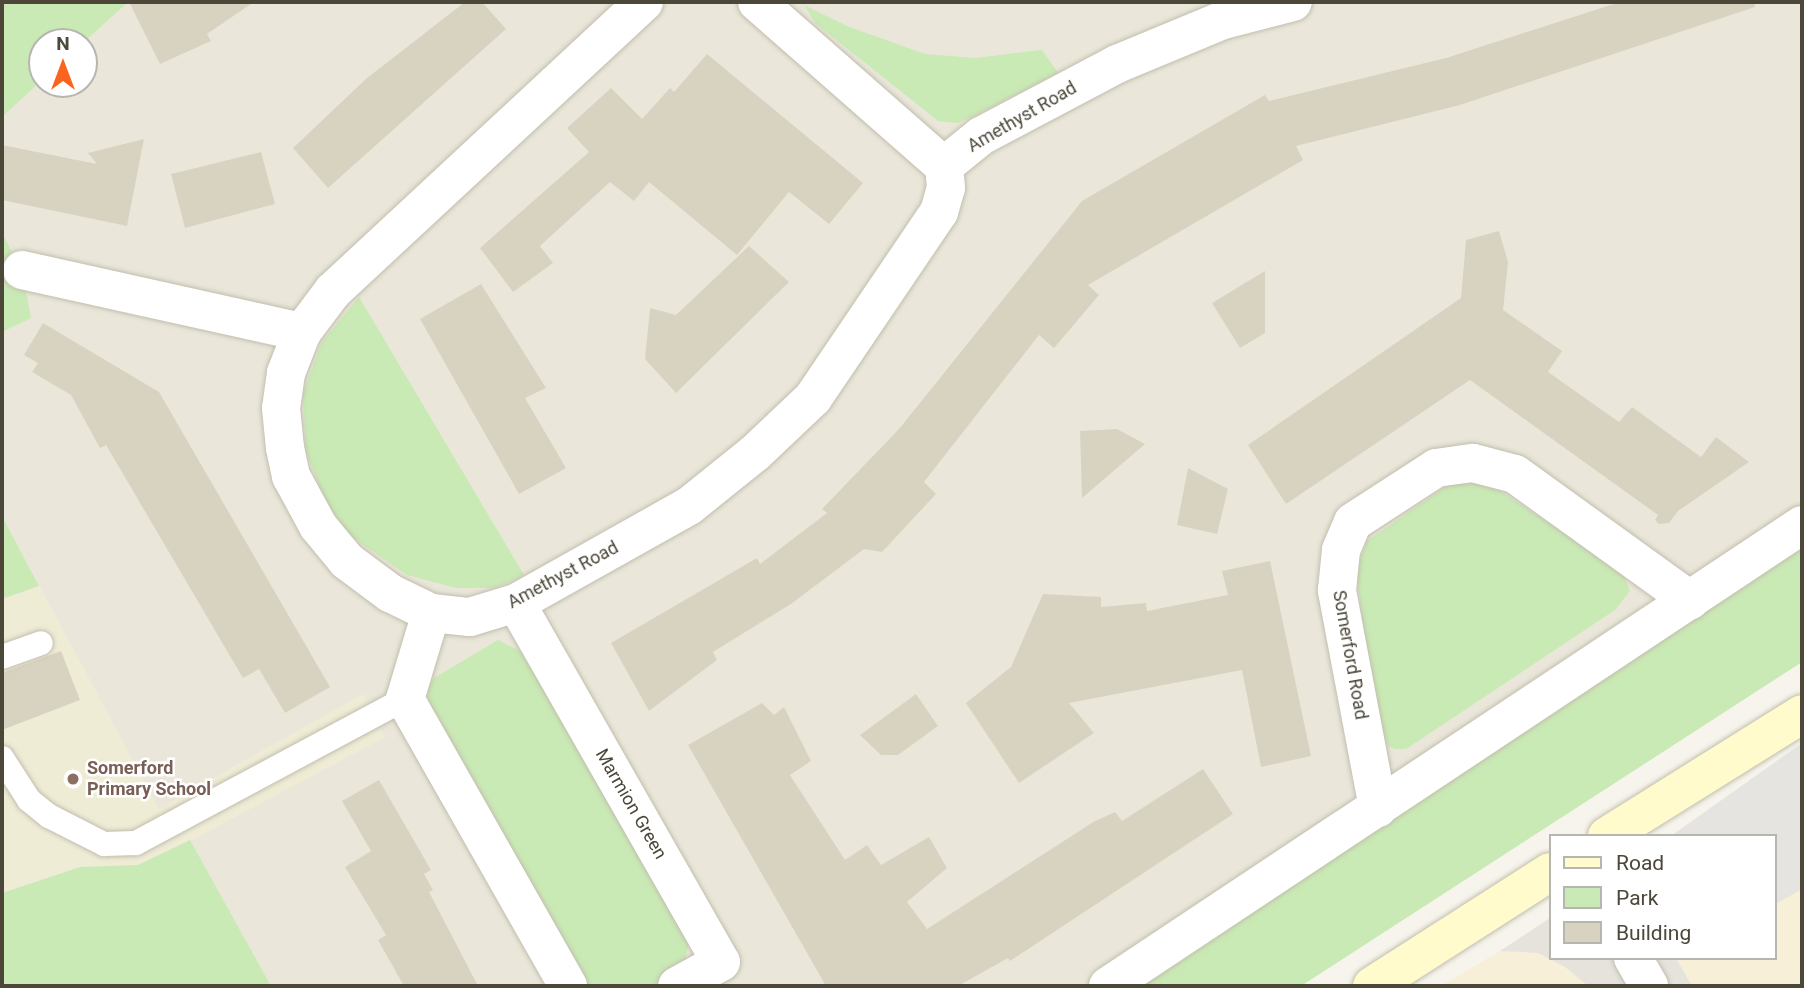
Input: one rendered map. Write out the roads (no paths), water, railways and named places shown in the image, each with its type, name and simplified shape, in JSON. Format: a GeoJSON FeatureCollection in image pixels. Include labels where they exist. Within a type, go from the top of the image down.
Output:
{"type":"FeatureCollection","features":[{"type":"Feature","properties":{"kind":"main road"},"geometry":{"type":"LineString","coordinates":[[1610,834],[1802,714]]}},
{"type":"Feature","properties":{"kind":"main road"},"geometry":{"type":"LineString","coordinates":[[1372,986],[1548,873]]}},
{"type":"Feature","properties":{"kind":"street","name":"Amethyst Road"},"geometry":{"type":"LineString","coordinates":[[644,2],[343,282],[302,332],[286,373],[281,408],[291,476],[318,526],[347,561],[390,593],[431,613],[470,617],[516,603],[689,506],[813,398],[939,212],[946,188],[944,166],[981,136],[1118,64],[1223,20],[1293,2]]}},
{"type":"Feature","properties":{"kind":"street"},"geometry":{"type":"LineString","coordinates":[[757,2],[944,166]]}},
{"type":"Feature","properties":{"kind":"street"},"geometry":{"type":"LineString","coordinates":[[22,270],[302,332]]}},
{"type":"Feature","properties":{"kind":"street","name":"Somerford Road"},"geometry":{"type":"LineString","coordinates":[[1378,808],[1337,590],[1341,550],[1353,522],[1436,468],[1473,463],[1515,474],[1690,600]]}},
{"type":"Feature","properties":{"kind":"street"},"geometry":{"type":"LineString","coordinates":[[1108,986],[1802,525]]}},
{"type":"Feature","properties":{"kind":"street","name":"Marmion Green"},"geometry":{"type":"LineString","coordinates":[[516,603],[720,962],[677,986]]}},
{"type":"Feature","properties":{"kind":"street"},"geometry":{"type":"LineString","coordinates":[[431,613],[405,699],[568,986]]}},
{"type":"Feature","properties":{"kind":"street"},"geometry":{"type":"LineString","coordinates":[[1634,960],[1649,986]]}},
{"type":"Feature","properties":{"kind":"lane"},"geometry":{"type":"LineString","coordinates":[[2,657],[41,643]]}},
{"type":"Feature","properties":{"kind":"lane"},"geometry":{"type":"LineString","coordinates":[[2,758],[29,800],[49,816],[104,844],[136,843],[405,699]]}},
{"type":"Feature","properties":{"kind":"place","name":"Somerford Primary School"},"geometry":{"type":"Point","coordinates":[73,779]}}]}
